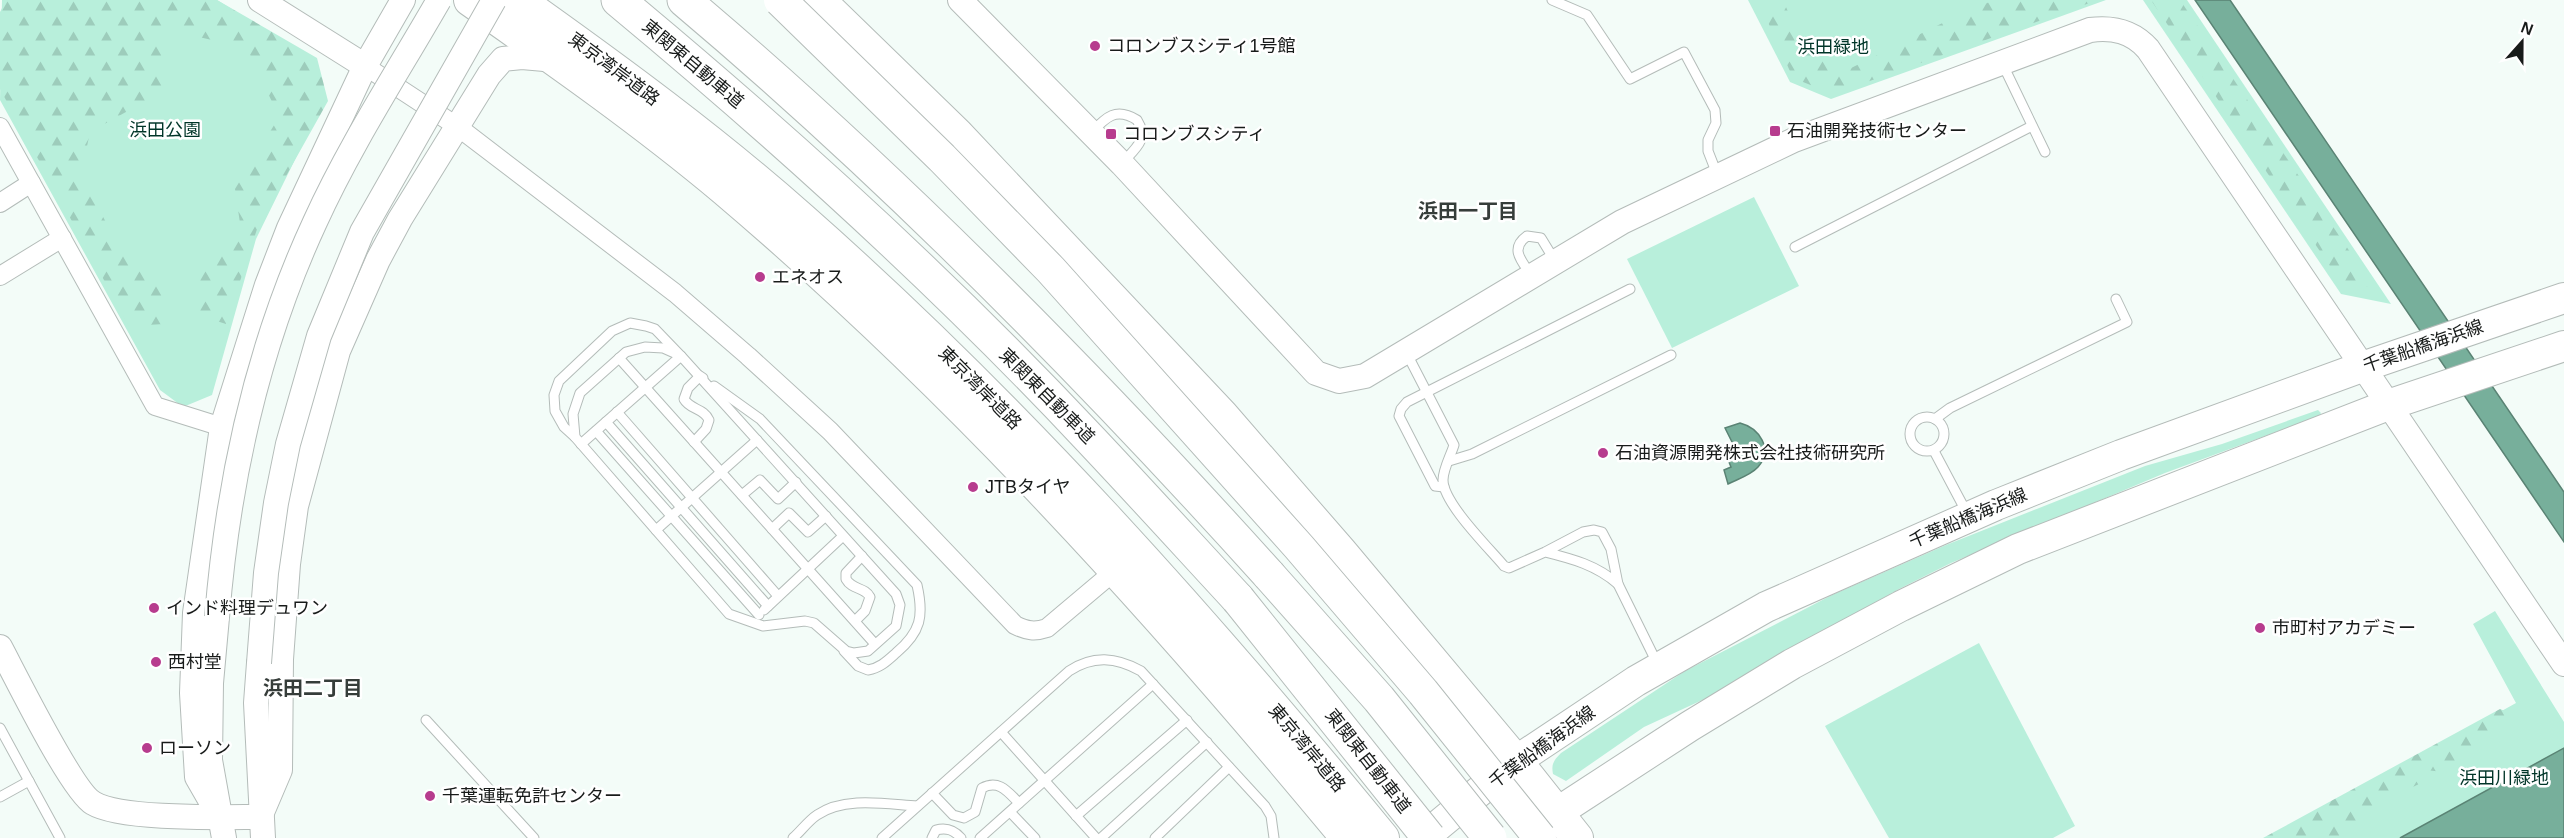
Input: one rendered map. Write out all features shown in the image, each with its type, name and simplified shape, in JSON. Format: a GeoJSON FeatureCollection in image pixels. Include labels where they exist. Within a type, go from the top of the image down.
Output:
{"type":"FeatureCollection","features":[{"type":"Feature","properties":{"kind":"highway"},"geometry":{"type":"LineString","coordinates":[[470,0],[555,60],[723,188],[904,350],[1027,473],[1117,569],[1347,838]]}},
{"type":"Feature","properties":{"kind":"highway","name":"東京湾岸道路"},"geometry":{"type":"LineString","coordinates":[[519,0],[736,162],[819,234],[924,333],[1062,471],[1235,662],[1383,838]]}},
{"type":"Feature","properties":{"kind":"highway","name":"東関東自動車道"},"geometry":{"type":"LineString","coordinates":[[618,0],[712,78],[838,191],[948,296],[1089,438],[1238,600],[1429,838]]}},
{"type":"Feature","properties":{"kind":"highway"},"geometry":{"type":"LineString","coordinates":[[684,0],[862,156],[1118,410],[1379,699],[1490,838]]}},
{"type":"Feature","properties":{"kind":"highway"},"geometry":{"type":"LineString","coordinates":[[780,0],[934,150],[1059,279],[1299,547],[1423,692],[1540,838]]}},
{"type":"Feature","properties":{"kind":"highway"},"geometry":{"type":"LineString","coordinates":[[819,0],[957,134],[1222,415],[1341,552],[1516,761],[1577,838]]}},
{"type":"Feature","properties":{"kind":"main road","name":"千葉船橋海浜線"},"geometry":{"type":"LineString","coordinates":[[1424,838],[1516,761],[1659,668],[1766,607],[1969,517],[2121,455],[2362,367],[2564,298]]}},
{"type":"Feature","properties":{"kind":"main road"},"geometry":{"type":"LineString","coordinates":[[1527,838],[1558,812],[1690,726],[1792,664],[1912,600],[2018,549],[2388,405],[2564,346]]}},
{"type":"Feature","properties":{"kind":"street"},"geometry":{"type":"LineString","coordinates":[[260,0],[458,127],[675,293],[830,431],[1015,625],[1026,631],[1047,628],[1117,569]]}},
{"type":"Feature","properties":{"kind":"street"},"geometry":{"type":"LineString","coordinates":[[222,827],[196,777],[192,693],[195,613],[222,427],[267,285],[289,228],[365,66],[403,0]]}},
{"type":"Feature","properties":{"kind":"street"},"geometry":{"type":"LineString","coordinates":[[222,827],[210,760],[211,683],[222,551],[248,415],[279,312],[315,220],[439,0]]}},
{"type":"Feature","properties":{"kind":"street"},"geometry":{"type":"LineString","coordinates":[[262,828],[256,703],[266,573],[276,502],[290,434],[319,336],[362,232],[494,0]]}},
{"type":"Feature","properties":{"kind":"street"},"geometry":{"type":"LineString","coordinates":[[960,0],[1092,132],[1316,373],[1339,381],[1354,380],[1365,376],[1622,222],[1814,132],[2090,30],[2106,28],[2123,31],[2140,40],[2564,664]]}},
{"type":"Feature","properties":{"kind":"street"},"geometry":{"type":"LineString","coordinates":[[262,828],[280,770],[281,659],[288,564],[297,506],[338,351],[378,260],[400,219],[489,75],[503,59],[522,57],[555,60]]}},
{"type":"Feature","properties":{"kind":"street"},"geometry":{"type":"LineString","coordinates":[[0,127],[155,406],[222,427]]}},
{"type":"Feature","properties":{"kind":"street"},"geometry":{"type":"LineString","coordinates":[[0,203],[32,183]]}},
{"type":"Feature","properties":{"kind":"street"},"geometry":{"type":"LineString","coordinates":[[0,276],[62,238]]}},
{"type":"Feature","properties":{"kind":"street"},"geometry":{"type":"LineString","coordinates":[[0,646],[74,782],[92,803],[119,812],[222,827],[262,828]]}},
{"type":"Feature","properties":{"kind":"lane"},"geometry":{"type":"LineString","coordinates":[[1552,0],[1587,15],[1630,80],[1684,52],[1715,110],[1716,123],[1708,140],[1708,151],[1718,176]]}},
{"type":"Feature","properties":{"kind":"lane"},"geometry":{"type":"LineString","coordinates":[[2002,63],[2045,152]]}},
{"type":"Feature","properties":{"kind":"lane"},"geometry":{"type":"LineString","coordinates":[[1092,132],[1113,114],[1130,115],[1137,120],[1143,131],[1142,142],[1122,164]]}},
{"type":"Feature","properties":{"kind":"lane"},"geometry":{"type":"LineString","coordinates":[[1795,247],[2032,126]]}},
{"type":"Feature","properties":{"kind":"lane"},"geometry":{"type":"LineString","coordinates":[[1531,275],[1517,254],[1520,241],[1527,236],[1541,238],[1555,261]]}},
{"type":"Feature","properties":{"kind":"lane"},"geometry":{"type":"LineString","coordinates":[[1444,487],[1434,486],[1399,416],[1407,402],[1630,289]]}},
{"type":"Feature","properties":{"kind":"lane"},"geometry":{"type":"LineString","coordinates":[[1935,418],[1950,408],[2127,322],[2116,299]]}},
{"type":"Feature","properties":{"kind":"lane"},"geometry":{"type":"LineString","coordinates":[[700,376],[760,419],[917,585],[921,616],[911,640],[880,666],[868,670],[863,669],[840,646],[819,625],[814,623],[805,621],[763,626],[729,614],[578,440],[564,427],[555,411],[554,395],[558,381],[612,331],[630,323],[655,329],[896,594],[900,605],[896,626],[868,651],[854,653],[840,646]]}},
{"type":"Feature","properties":{"kind":"lane"},"geometry":{"type":"LineString","coordinates":[[578,440],[573,414],[580,393],[626,352],[645,347],[663,348],[681,356]]}},
{"type":"Feature","properties":{"kind":"lane"},"geometry":{"type":"LineString","coordinates":[[1406,352],[1454,444],[1443,478],[1444,487],[1456,510],[1504,566],[1509,568],[1583,532],[1601,531],[1611,549],[1618,584],[1659,668]]}},
{"type":"Feature","properties":{"kind":"lane"},"geometry":{"type":"LineString","coordinates":[[578,440],[596,431],[681,356]]}},
{"type":"Feature","properties":{"kind":"lane"},"geometry":{"type":"LineString","coordinates":[[1449,460],[1472,454],[1671,356]]}},
{"type":"Feature","properties":{"kind":"lane"},"geometry":{"type":"LineString","coordinates":[[619,358],[875,644]]}},
{"type":"Feature","properties":{"kind":"lane"},"geometry":{"type":"LineString","coordinates":[[694,442],[706,429],[709,420],[706,413],[690,406],[684,399],[688,388],[700,376]]}},
{"type":"Feature","properties":{"kind":"lane"},"geometry":{"type":"LineString","coordinates":[[617,412],[778,596]]}},
{"type":"Feature","properties":{"kind":"lane"},"geometry":{"type":"LineString","coordinates":[[1935,418],[1943,427],[1945,437],[1943,443],[1934,451],[1917,449],[1911,440],[1911,428],[1918,420],[1935,418]]}},
{"type":"Feature","properties":{"kind":"lane"},"geometry":{"type":"LineString","coordinates":[[606,422],[768,606]]}},
{"type":"Feature","properties":{"kind":"lane"},"geometry":{"type":"LineString","coordinates":[[596,431],[759,615]]}},
{"type":"Feature","properties":{"kind":"lane"},"geometry":{"type":"LineString","coordinates":[[656,530],[757,440]]}},
{"type":"Feature","properties":{"kind":"lane"},"geometry":{"type":"LineString","coordinates":[[1934,451],[1969,517]]}},
{"type":"Feature","properties":{"kind":"lane"},"geometry":{"type":"LineString","coordinates":[[742,495],[760,480],[778,499],[796,482]]}},
{"type":"Feature","properties":{"kind":"lane"},"geometry":{"type":"LineString","coordinates":[[772,529],[789,513],[808,532],[826,516]]}},
{"type":"Feature","properties":{"kind":"lane"},"geometry":{"type":"LineString","coordinates":[[750,623],[843,536]]}},
{"type":"Feature","properties":{"kind":"lane"},"geometry":{"type":"LineString","coordinates":[[1545,552],[1603,571],[1618,584]]}},
{"type":"Feature","properties":{"kind":"lane"},"geometry":{"type":"LineString","coordinates":[[855,621],[865,611],[870,597],[863,590],[850,586],[846,573],[862,556]]}},
{"type":"Feature","properties":{"kind":"lane"},"geometry":{"type":"LineString","coordinates":[[883,838],[1069,671],[1093,659],[1110,659],[1141,671],[1207,742],[1265,806],[1271,816],[1274,838]]}},
{"type":"Feature","properties":{"kind":"lane"},"geometry":{"type":"LineString","coordinates":[[986,836],[1019,803],[1153,684]]}},
{"type":"Feature","properties":{"kind":"lane"},"geometry":{"type":"LineString","coordinates":[[426,720],[534,838]]}},
{"type":"Feature","properties":{"kind":"lane"},"geometry":{"type":"LineString","coordinates":[[1076,816],[1186,720]]}},
{"type":"Feature","properties":{"kind":"lane"},"geometry":{"type":"LineString","coordinates":[[0,728],[60,838]]}},
{"type":"Feature","properties":{"kind":"lane"},"geometry":{"type":"LineString","coordinates":[[1001,732],[1096,838]]}},
{"type":"Feature","properties":{"kind":"lane"},"geometry":{"type":"LineString","coordinates":[[1101,838],[1207,742]]}},
{"type":"Feature","properties":{"kind":"lane"},"geometry":{"type":"LineString","coordinates":[[1155,838],[1229,767]]}},
{"type":"Feature","properties":{"kind":"lane"},"geometry":{"type":"LineString","coordinates":[[0,797],[28,781]]}},
{"type":"Feature","properties":{"kind":"lane"},"geometry":{"type":"LineString","coordinates":[[932,793],[953,815],[964,818],[975,812],[981,788],[987,785],[1002,786],[1019,803]]}},
{"type":"Feature","properties":{"kind":"lane"},"geometry":{"type":"LineString","coordinates":[[793,838],[817,815],[835,806],[864,803],[917,806]]}},
{"type":"Feature","properties":{"kind":"lane"},"geometry":{"type":"LineString","coordinates":[[1010,812],[1035,838]]}},
{"type":"Feature","properties":{"kind":"lane"},"geometry":{"type":"LineString","coordinates":[[932,838],[936,830],[941,828],[952,829],[961,838]]}},
{"type":"Feature","properties":{"kind":"green space","name":"浜田公園"},"geometry":{"type":"Polygon","coordinates":[[[2,0],[217,0],[290,45],[314,121],[256,239],[212,395],[183,407],[160,390],[0,100],[2,0]]]}},
{"type":"Feature","properties":{"kind":"green space"},"geometry":{"type":"Polygon","coordinates":[[[6,0],[217,0],[317,58],[328,101],[258,226],[226,324],[201,316],[194,282],[241,230],[235,189],[279,117],[247,48],[155,27],[169,88],[90,132],[81,175],[120,249],[167,278],[164,324],[129,326],[0,89],[0,12],[6,0]]]}},
{"type":"Feature","properties":{"kind":"green space","name":"浜田緑地"},"geometry":{"type":"Polygon","coordinates":[[[1748,0],[2106,0],[1831,99],[1790,82],[1748,0]]]}},
{"type":"Feature","properties":{"kind":"green space"},"geometry":{"type":"Polygon","coordinates":[[[1758,0],[1783,0],[1804,49],[1845,71],[1971,9],[1995,0],[2098,0],[1833,94],[1793,78],[1758,0]]]}},
{"type":"Feature","properties":{"kind":"green space"},"geometry":{"type":"Polygon","coordinates":[[[2143,0],[2187,0],[2391,304],[2341,294],[2143,0]]]}},
{"type":"Feature","properties":{"kind":"green space"},"geometry":{"type":"Polygon","coordinates":[[[2151,0],[2180,0],[2373,286],[2346,290],[2151,0]]]}},
{"type":"Feature","properties":{"kind":"green space"},"geometry":{"type":"Polygon","coordinates":[[[1754,197],[1799,286],[1672,348],[1627,259],[1754,197]]]}},
{"type":"Feature","properties":{"kind":"green space"},"geometry":{"type":"Polygon","coordinates":[[[2318,410],[2321,413],[2319,416],[2165,473],[1951,563],[1899,589],[1724,690],[1644,727],[1566,781],[1553,774],[1552,767],[1561,753],[1685,671],[1832,595],[1946,545],[2145,466],[2222,444],[2318,410]]]}},
{"type":"Feature","properties":{"kind":"green space","name":"浜田川緑地"},"geometry":{"type":"Polygon","coordinates":[[[2495,611],[2564,722],[2564,838],[2273,838],[2516,703],[2473,624],[2495,611]]]}},
{"type":"Feature","properties":{"kind":"green space"},"geometry":{"type":"Polygon","coordinates":[[[1979,643],[2075,826],[2053,838],[1889,838],[1825,726],[1979,643]]]}},
{"type":"Feature","properties":{"kind":"green space"},"geometry":{"type":"Polygon","coordinates":[[[2500,709],[2510,713],[2486,743],[2443,772],[2426,770],[2419,784],[2381,802],[2358,826],[2345,835],[2323,838],[2314,829],[2308,838],[2263,838],[2500,709]]]}},
{"type":"Feature","properties":{"kind":"shaded area"},"geometry":{"type":"Polygon","coordinates":[[[2195,0],[2230,0],[2564,492],[2564,542],[2195,0]]]}},
{"type":"Feature","properties":{"kind":"shaded area"},"geometry":{"type":"Polygon","coordinates":[[[1740,423],[1758,434],[1765,453],[1763,460],[1755,470],[1728,484],[1724,470],[1731,467],[1729,462],[1735,458],[1730,446],[1733,444],[1725,428],[1740,423]]]}},
{"type":"Feature","properties":{"kind":"shaded area"},"geometry":{"type":"Polygon","coordinates":[[[2564,748],[2564,838],[2400,838],[2564,748]]]}},
{"type":"Feature","properties":{"kind":"place","name":"コロンブスシティ1号館"},"geometry":{"type":"Point","coordinates":[1095,46]}},
{"type":"Feature","properties":{"kind":"place","name":"石油開発技術センター"},"geometry":{"type":"Point","coordinates":[1775,131]}},
{"type":"Feature","properties":{"kind":"place","name":"コロンブスシティ"},"geometry":{"type":"Point","coordinates":[1111,134]}},
{"type":"Feature","properties":{"kind":"place","name":"エネオス"},"geometry":{"type":"Point","coordinates":[760,277]}},
{"type":"Feature","properties":{"kind":"place","name":"石油資源開発株式会社技術研究所"},"geometry":{"type":"Point","coordinates":[1603,453]}},
{"type":"Feature","properties":{"kind":"place","name":"JTBタイヤ"},"geometry":{"type":"Point","coordinates":[973,487]}},
{"type":"Feature","properties":{"kind":"place","name":"インド料理デュワン"},"geometry":{"type":"Point","coordinates":[154,608]}},
{"type":"Feature","properties":{"kind":"place","name":"市町村アカデミー"},"geometry":{"type":"Point","coordinates":[2260,628]}},
{"type":"Feature","properties":{"kind":"place","name":"西村堂"},"geometry":{"type":"Point","coordinates":[156,662]}},
{"type":"Feature","properties":{"kind":"place","name":"ローソン"},"geometry":{"type":"Point","coordinates":[147,748]}},
{"type":"Feature","properties":{"kind":"place","name":"千葉運転免許センター"},"geometry":{"type":"Point","coordinates":[430,796]}},
{"type":"Feature","properties":{"kind":"district","name":"浜田一丁目"},"geometry":{"type":"Point","coordinates":[1468,211]}},
{"type":"Feature","properties":{"kind":"district","name":"浜田二丁目"},"geometry":{"type":"Point","coordinates":[313,688]}}]}
